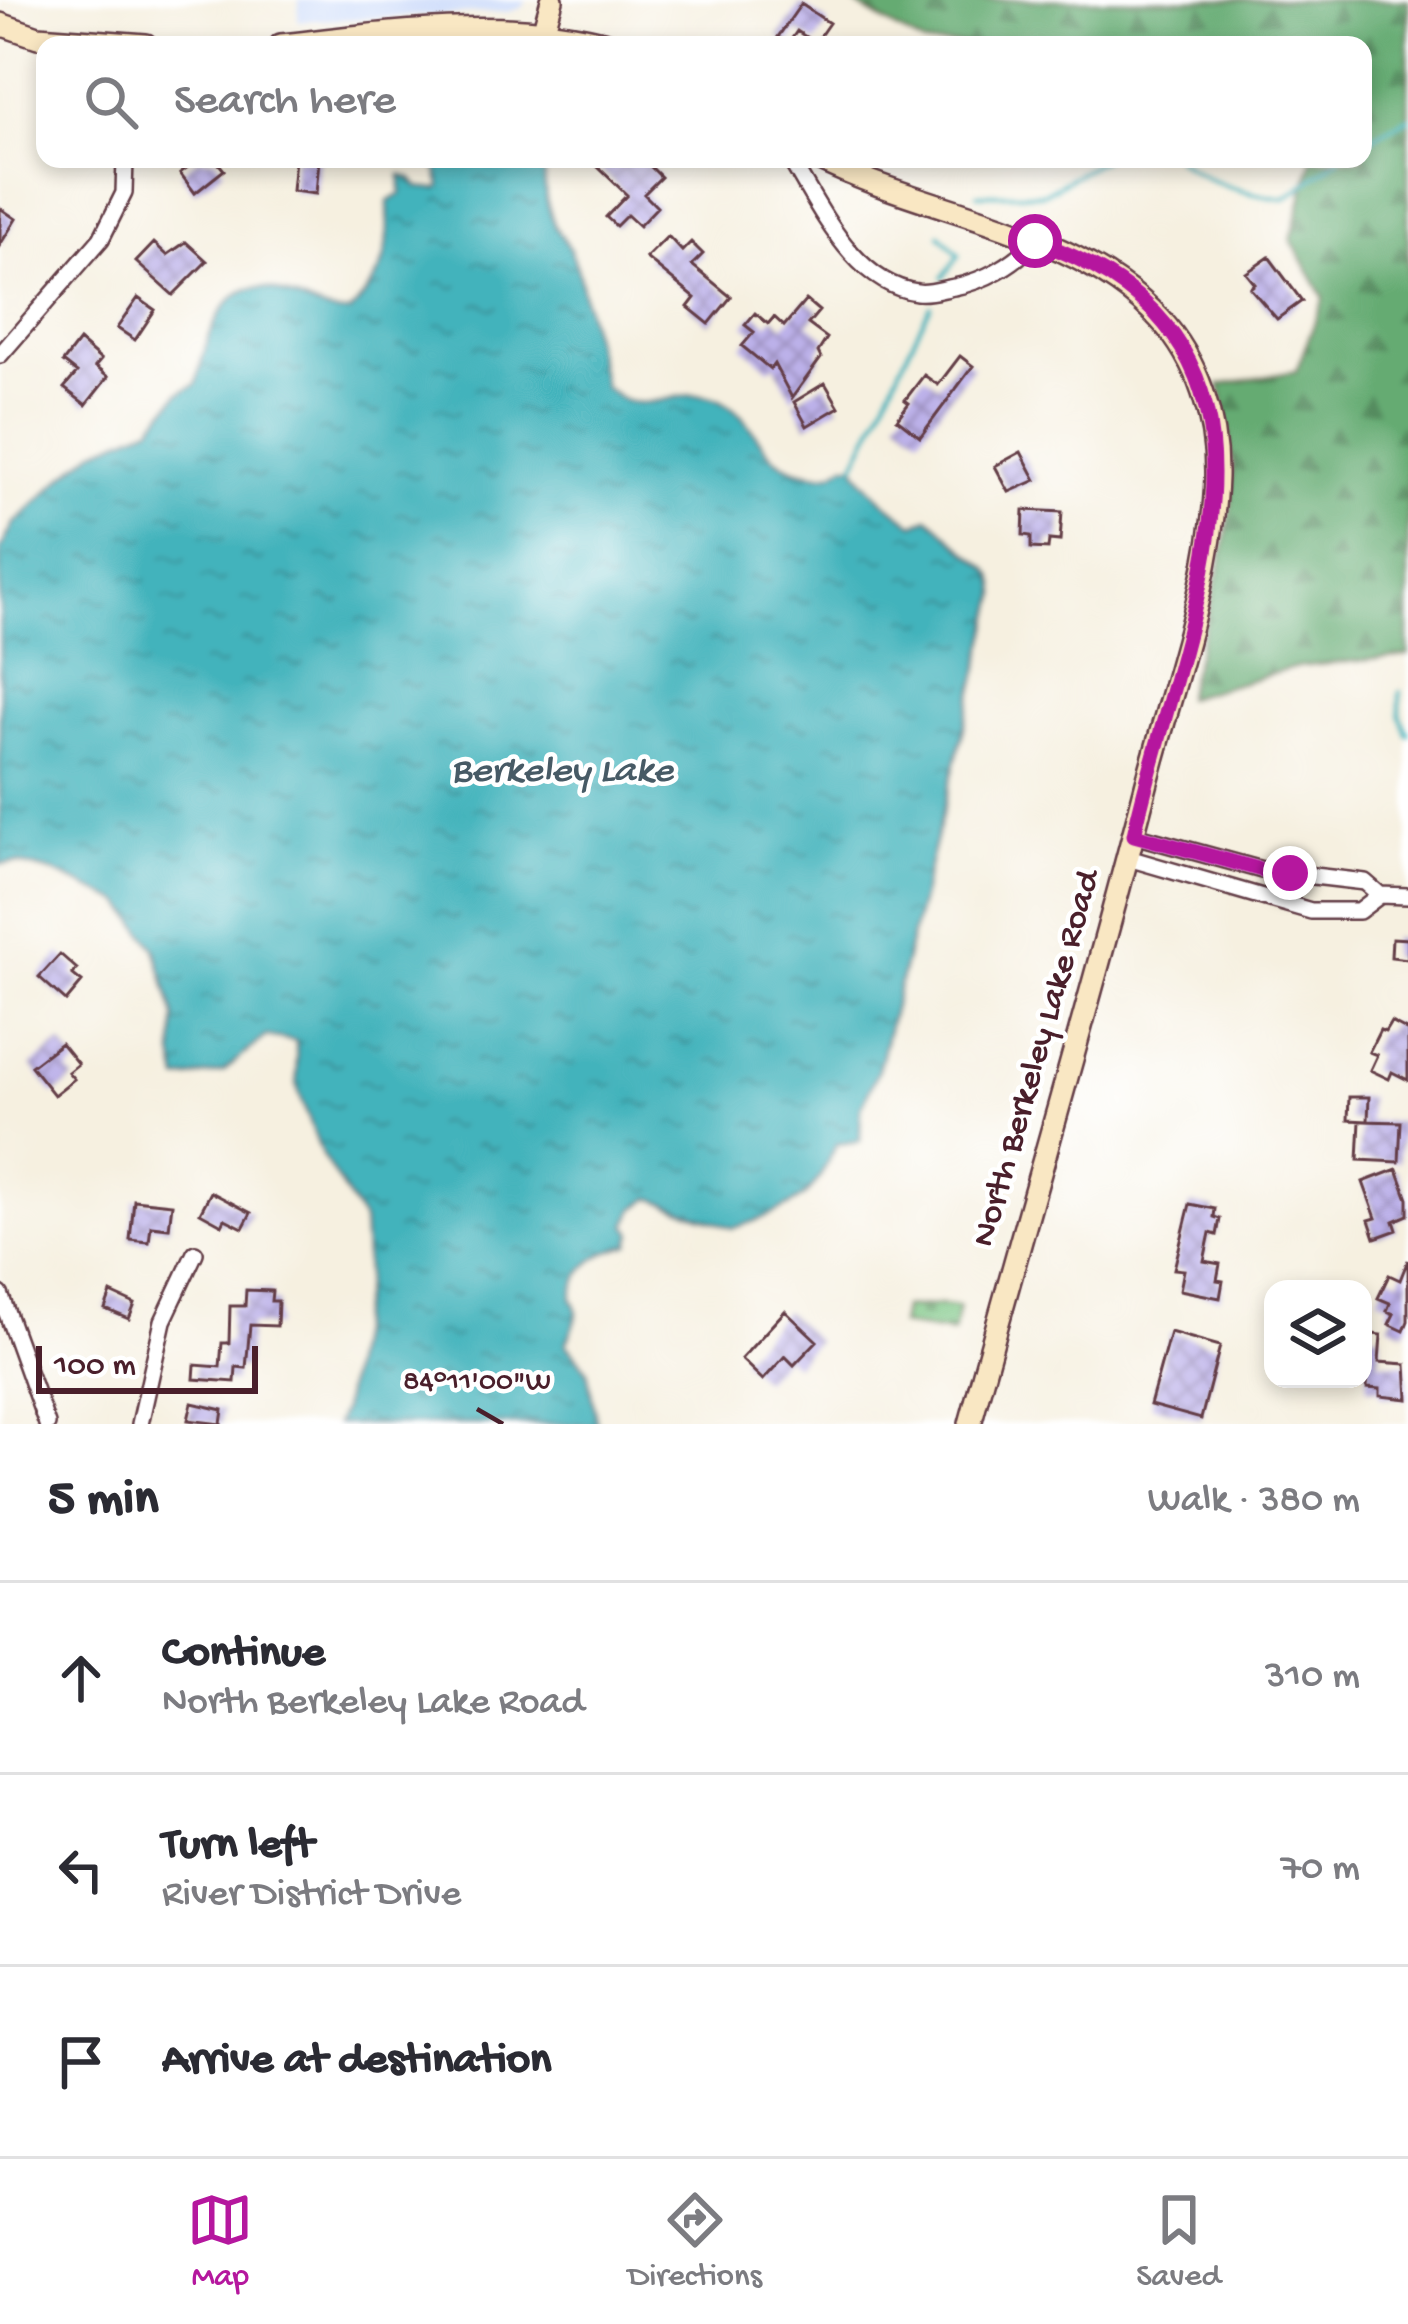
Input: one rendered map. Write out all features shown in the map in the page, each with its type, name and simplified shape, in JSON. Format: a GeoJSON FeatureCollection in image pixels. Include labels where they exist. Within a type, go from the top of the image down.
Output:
{"type":"FeatureCollection","features":[{"type":"Feature","properties":{"kind":"street"},"geometry":{"type":"LineString","coordinates":[[544,29],[553,0]]}},
{"type":"Feature","properties":{"kind":"street"},"geometry":{"type":"LineString","coordinates":[[0,24],[36,36]]}},
{"type":"Feature","properties":{"kind":"street"},"geometry":{"type":"LineString","coordinates":[[357,36],[544,29],[575,36]]}},
{"type":"Feature","properties":{"kind":"street"},"geometry":{"type":"LineString","coordinates":[[0,355],[101,239],[124,193],[125,168]]}},
{"type":"Feature","properties":{"kind":"street"},"geometry":{"type":"LineString","coordinates":[[796,168],[858,260],[895,287],[922,293],[977,282],[1025,254],[1035,241]]}},
{"type":"Feature","properties":{"kind":"street","name":"North Berkeley Lake Road"},"geometry":{"type":"LineString","coordinates":[[838,168],[1098,269],[1161,320],[1190,356],[1202,388],[1216,475],[1205,556],[1134,835],[970,1424]]}},
{"type":"Feature","properties":{"kind":"street"},"geometry":{"type":"LineString","coordinates":[[1134,835],[1266,871],[1365,882],[1379,895]]}},
{"type":"Feature","properties":{"kind":"street"},"geometry":{"type":"LineString","coordinates":[[1128,858],[1311,911],[1359,911],[1379,895],[1408,896]]}},
{"type":"Feature","properties":{"kind":"street"},"geometry":{"type":"LineString","coordinates":[[1260,896],[1266,871]]}},
{"type":"Feature","properties":{"kind":"street"},"geometry":{"type":"LineString","coordinates":[[140,1424],[163,1321],[195,1253]]}},
{"type":"Feature","properties":{"kind":"street"},"geometry":{"type":"LineString","coordinates":[[0,1294],[47,1424]]}},
{"type":"Feature","properties":{"kind":"shaded area"},"geometry":{"type":"Polygon","coordinates":[[[299,0],[528,0],[508,12],[298,21],[299,0]]]}},
{"type":"Feature","properties":{"kind":"green space"},"geometry":{"type":"Polygon","coordinates":[[[848,0],[1408,0],[1408,656],[1297,667],[1185,698],[1219,573],[1232,497],[1232,455],[1220,385],[1296,371],[1324,298],[1291,240],[1310,168],[1372,168],[1372,36],[909,36],[848,0]]]}},
{"type":"Feature","properties":{"kind":"green space"},"geometry":{"type":"Polygon","coordinates":[[[959,1307],[953,1333],[900,1325],[903,1308],[959,1307]]]}},
{"type":"Feature","properties":{"kind":"water","name":"Berkeley Lake"},"geometry":{"type":"Polygon","coordinates":[[[436,168],[540,168],[555,227],[578,270],[604,387],[638,403],[709,396],[734,409],[769,452],[793,468],[826,474],[845,464],[854,465],[873,490],[905,518],[914,524],[929,518],[995,579],[997,596],[878,1070],[861,1108],[860,1141],[837,1144],[816,1183],[797,1201],[741,1226],[732,1228],[651,1198],[635,1209],[627,1225],[633,1233],[630,1244],[592,1262],[579,1277],[572,1298],[577,1315],[566,1343],[587,1370],[597,1424],[336,1424],[366,1275],[363,1221],[322,1155],[297,1086],[296,1041],[266,1036],[223,1072],[179,1080],[175,1017],[155,948],[122,903],[55,873],[18,863],[0,864],[0,550],[13,525],[96,450],[151,427],[179,393],[196,384],[217,319],[238,294],[252,288],[269,289],[317,308],[350,313],[383,263],[388,202],[401,194],[401,175],[418,187],[441,186],[436,168]]]}},
{"type":"Feature","properties":{"kind":"building"},"geometry":{"type":"Polygon","coordinates":[[[801,4],[829,23],[820,36],[797,31],[794,36],[779,36],[801,4]]]}},
{"type":"Feature","properties":{"kind":"building"},"geometry":{"type":"Polygon","coordinates":[[[186,168],[224,170],[195,193],[180,173],[186,168]]]}},
{"type":"Feature","properties":{"kind":"building"},"geometry":{"type":"Polygon","coordinates":[[[294,168],[318,168],[316,194],[292,191],[294,168]]]}},
{"type":"Feature","properties":{"kind":"building"},"geometry":{"type":"Polygon","coordinates":[[[599,168],[652,168],[661,177],[644,194],[657,207],[639,226],[627,215],[616,226],[606,217],[627,195],[599,168]]]}},
{"type":"Feature","properties":{"kind":"building"},"geometry":{"type":"Polygon","coordinates":[[[0,208],[16,219],[0,245],[0,208]]]}},
{"type":"Feature","properties":{"kind":"building"},"geometry":{"type":"Polygon","coordinates":[[[668,236],[682,251],[691,242],[703,254],[692,265],[731,297],[709,324],[688,307],[695,298],[646,258],[668,236]]]}},
{"type":"Feature","properties":{"kind":"building"},"geometry":{"type":"Polygon","coordinates":[[[186,242],[207,261],[173,295],[136,262],[154,243],[167,255],[186,242]]]}},
{"type":"Feature","properties":{"kind":"building"},"geometry":{"type":"Polygon","coordinates":[[[1269,257],[1302,301],[1277,319],[1250,288],[1255,284],[1246,273],[1269,257]]]}},
{"type":"Feature","properties":{"kind":"building"},"geometry":{"type":"Polygon","coordinates":[[[138,298],[155,310],[135,340],[117,328],[138,298]]]}},
{"type":"Feature","properties":{"kind":"building"},"geometry":{"type":"Polygon","coordinates":[[[806,300],[819,311],[808,324],[827,338],[818,352],[821,358],[792,398],[774,364],[770,369],[742,346],[754,332],[745,325],[755,313],[768,324],[774,317],[784,326],[806,300]]]}},
{"type":"Feature","properties":{"kind":"building"},"geometry":{"type":"Polygon","coordinates":[[[79,341],[101,360],[95,367],[108,377],[86,405],[64,388],[77,373],[63,362],[79,341]]]}},
{"type":"Feature","properties":{"kind":"building"},"geometry":{"type":"Polygon","coordinates":[[[960,356],[973,366],[920,437],[897,419],[909,403],[905,400],[924,375],[938,385],[960,356]]]}},
{"type":"Feature","properties":{"kind":"building"},"geometry":{"type":"Polygon","coordinates":[[[825,383],[839,407],[807,426],[794,402],[825,383]]]}},
{"type":"Feature","properties":{"kind":"building"},"geometry":{"type":"Polygon","coordinates":[[[1021,452],[1036,480],[1009,492],[995,466],[1021,452]]]}},
{"type":"Feature","properties":{"kind":"building"},"geometry":{"type":"Polygon","coordinates":[[[1024,510],[1062,512],[1060,541],[1049,540],[1048,549],[1031,548],[1031,536],[1023,535],[1024,510]]]}},
{"type":"Feature","properties":{"kind":"building"},"geometry":{"type":"Polygon","coordinates":[[[1392,938],[1408,939],[1408,959],[1391,957],[1392,938]]]}},
{"type":"Feature","properties":{"kind":"building"},"geometry":{"type":"Polygon","coordinates":[[[60,954],[77,969],[72,974],[82,982],[66,1001],[39,977],[60,954]]]}},
{"type":"Feature","properties":{"kind":"building"},"geometry":{"type":"Polygon","coordinates":[[[1391,1022],[1408,1031],[1408,1080],[1392,1072],[1389,1079],[1370,1070],[1377,1055],[1369,1052],[1380,1030],[1385,1032],[1391,1022]]]}},
{"type":"Feature","properties":{"kind":"building"},"geometry":{"type":"Polygon","coordinates":[[[61,1043],[78,1064],[68,1072],[74,1079],[54,1095],[31,1066],[61,1043]]]}},
{"type":"Feature","properties":{"kind":"building"},"geometry":{"type":"Polygon","coordinates":[[[1349,1097],[1369,1097],[1368,1121],[1348,1120],[1349,1097]]]}},
{"type":"Feature","properties":{"kind":"building"},"geometry":{"type":"Polygon","coordinates":[[[1360,1121],[1401,1122],[1399,1162],[1358,1160],[1360,1121]]]}},
{"type":"Feature","properties":{"kind":"building"},"geometry":{"type":"Polygon","coordinates":[[[1397,1169],[1408,1199],[1408,1215],[1394,1221],[1397,1230],[1375,1238],[1369,1220],[1376,1218],[1363,1182],[1397,1169]]]}},
{"type":"Feature","properties":{"kind":"building"},"geometry":{"type":"Polygon","coordinates":[[[211,1192],[251,1213],[243,1228],[225,1219],[222,1225],[200,1213],[211,1192]]]}},
{"type":"Feature","properties":{"kind":"building"},"geometry":{"type":"Polygon","coordinates":[[[134,1200],[172,1204],[169,1228],[151,1226],[149,1242],[130,1240],[134,1200]]]}},
{"type":"Feature","properties":{"kind":"building"},"geometry":{"type":"Polygon","coordinates":[[[1190,1204],[1215,1209],[1214,1217],[1220,1219],[1217,1235],[1210,1233],[1204,1261],[1220,1264],[1220,1298],[1180,1290],[1184,1270],[1174,1269],[1190,1204]]]}},
{"type":"Feature","properties":{"kind":"building"},"geometry":{"type":"Polygon","coordinates":[[[1408,1260],[1404,1331],[1389,1324],[1394,1314],[1387,1311],[1390,1303],[1378,1298],[1389,1275],[1400,1280],[1408,1260]]]}},
{"type":"Feature","properties":{"kind":"building"},"geometry":{"type":"Polygon","coordinates":[[[246,1290],[272,1291],[271,1301],[278,1301],[277,1326],[250,1325],[246,1368],[236,1367],[235,1382],[194,1379],[195,1365],[220,1367],[222,1343],[229,1343],[230,1306],[245,1306],[246,1290]]]}},
{"type":"Feature","properties":{"kind":"building"},"geometry":{"type":"Polygon","coordinates":[[[111,1293],[135,1304],[129,1319],[105,1309],[111,1293]]]}},
{"type":"Feature","properties":{"kind":"building"},"geometry":{"type":"Polygon","coordinates":[[[785,1311],[817,1341],[794,1365],[785,1356],[763,1380],[741,1359],[785,1311]]]}},
{"type":"Feature","properties":{"kind":"building"},"geometry":{"type":"Polygon","coordinates":[[[1170,1332],[1220,1346],[1201,1419],[1150,1405],[1170,1332]]]}},
{"type":"Feature","properties":{"kind":"building"},"geometry":{"type":"Polygon","coordinates":[[[1372,1334],[1381,1335],[1379,1362],[1406,1364],[1408,1399],[1380,1396],[1380,1389],[1367,1388],[1372,1388],[1372,1334]]]}},
{"type":"Feature","properties":{"kind":"building"},"geometry":{"type":"Polygon","coordinates":[[[192,1403],[223,1410],[221,1424],[188,1420],[192,1403]]]}},
{"type":"Feature","properties":{"kind":"waterway"},"geometry":{"type":"LineString","coordinates":[[1372,137],[1408,118]]}},
{"type":"Feature","properties":{"kind":"waterway"},"geometry":{"type":"LineString","coordinates":[[978,194],[1043,194],[1088,168]]}},
{"type":"Feature","properties":{"kind":"waterway"},"geometry":{"type":"LineString","coordinates":[[1191,168],[1228,186],[1284,199],[1327,168]]}},
{"type":"Feature","properties":{"kind":"waterway"},"geometry":{"type":"LineString","coordinates":[[940,235],[959,255],[943,277]]}},
{"type":"Feature","properties":{"kind":"waterway"},"geometry":{"type":"LineString","coordinates":[[854,465],[931,306]]}},
{"type":"Feature","properties":{"kind":"waterway"},"geometry":{"type":"LineString","coordinates":[[1400,692],[1400,715],[1408,735]]}},
{"type":"Feature","properties":{"kind":"route"},"geometry":{"type":"LineString","coordinates":[[1035,241],[1098,269],[1161,320],[1190,356],[1208,417],[1216,475],[1205,556],[1134,835],[1262,870],[1290,873]]}}]}
